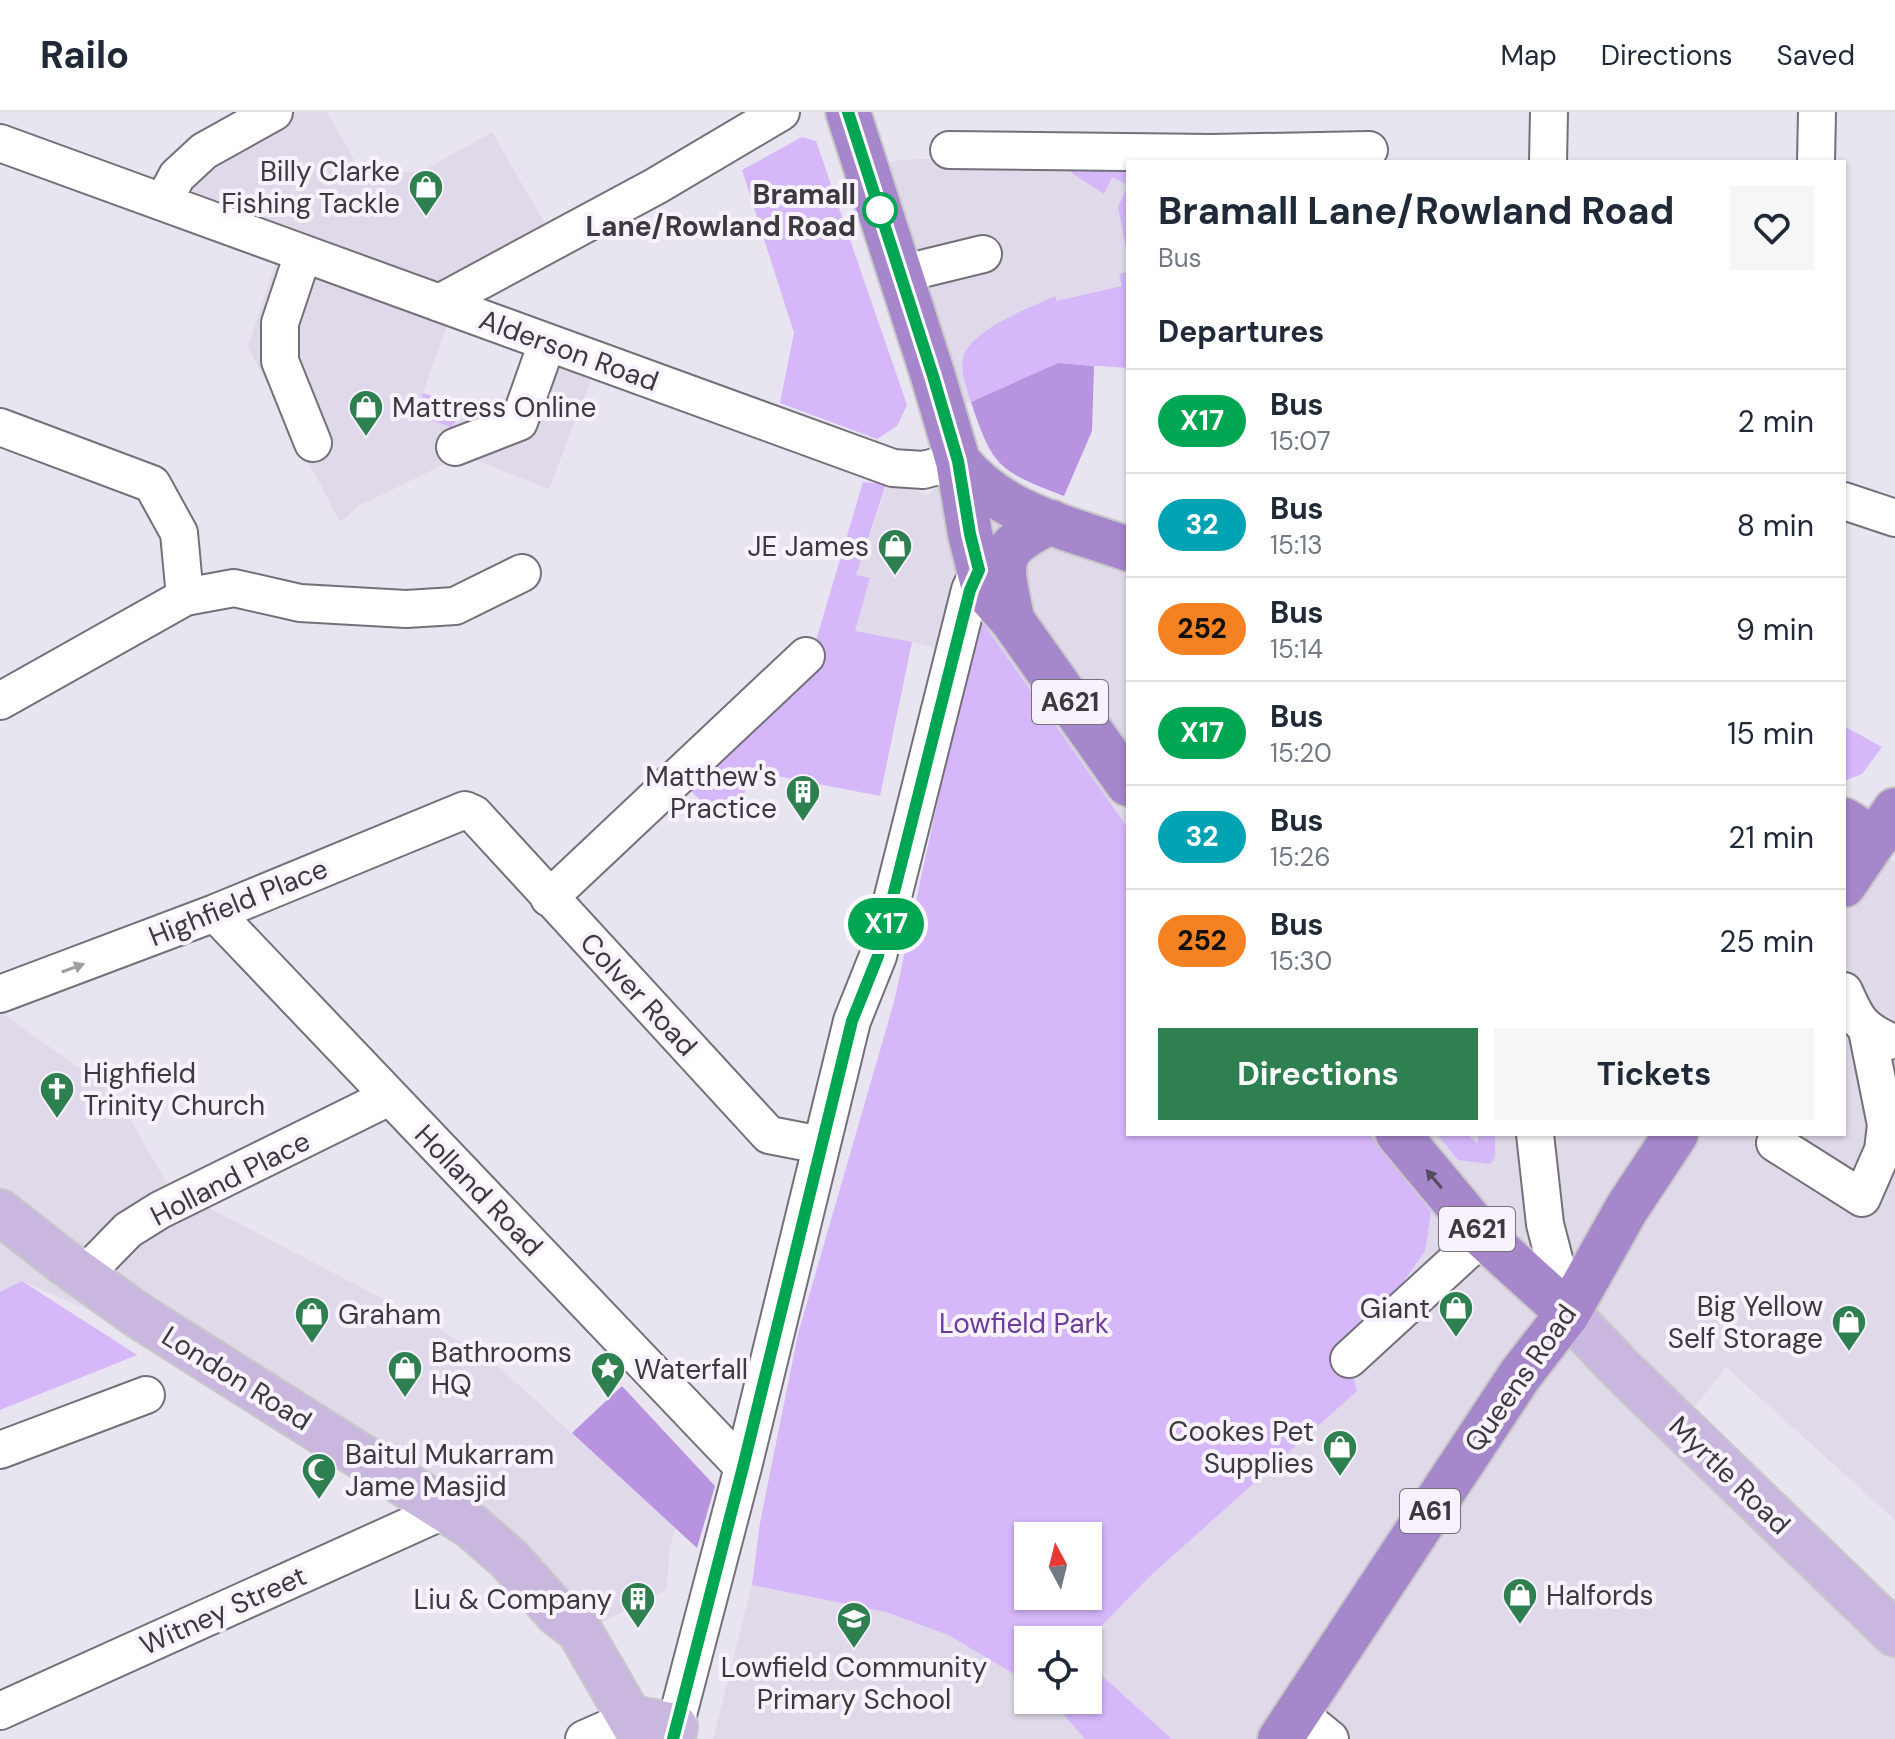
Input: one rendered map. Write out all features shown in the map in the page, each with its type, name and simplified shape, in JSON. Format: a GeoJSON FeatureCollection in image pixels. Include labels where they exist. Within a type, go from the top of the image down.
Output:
{"type":"FeatureCollection","features":[{"type":"Feature","properties":{"kind":"highway","name":"A621"},"geometry":{"type":"LineString","coordinates":[[848,112],[958,461],[970,534],[1006,591],[1012,620],[1122,761]]}},
{"type":"Feature","properties":{"kind":"highway","name":"A621"},"geometry":{"type":"LineString","coordinates":[[958,461],[971,477],[1009,506],[1126,548]]}},
{"type":"Feature","properties":{"kind":"highway"},"geometry":{"type":"LineString","coordinates":[[992,565],[1017,539],[1051,522]]}},
{"type":"Feature","properties":{"kind":"highway"},"geometry":{"type":"LineString","coordinates":[[1846,880],[1871,823]]}},
{"type":"Feature","properties":{"kind":"highway","name":"A621"},"geometry":{"type":"LineString","coordinates":[[1400,1136],[1483,1236],[1568,1313]]}},
{"type":"Feature","properties":{"kind":"highway","name":"Queens Road"},"geometry":{"type":"LineString","coordinates":[[1303,1730],[1520,1375],[1568,1313],[1612,1233],[1675,1136]]}},
{"type":"Feature","properties":{"kind":"main road","name":"London Road"},"geometry":{"type":"LineString","coordinates":[[0,1212],[139,1316],[471,1526],[509,1559],[557,1613],[579,1630],[656,1731]]}},
{"type":"Feature","properties":{"kind":"main road","name":"Myrtle Road"},"geometry":{"type":"LineString","coordinates":[[1568,1313],[1604,1352],[1895,1634]]}},
{"type":"Feature","properties":{"kind":"street"},"geometry":{"type":"LineString","coordinates":[[163,202],[177,176],[204,151],[274,112]]}},
{"type":"Feature","properties":{"kind":"street"},"geometry":{"type":"LineString","coordinates":[[439,303],[656,186],[781,112]]}},
{"type":"Feature","properties":{"kind":"street"},"geometry":{"type":"LineString","coordinates":[[1548,160],[1549,112]]}},
{"type":"Feature","properties":{"kind":"street"},"geometry":{"type":"LineString","coordinates":[[1816,160],[1817,112]]}},
{"type":"Feature","properties":{"kind":"street","name":"Alderson Road"},"geometry":{"type":"LineString","coordinates":[[0,143],[893,468],[923,470],[958,461]]}},
{"type":"Feature","properties":{"kind":"street"},"geometry":{"type":"LineString","coordinates":[[949,150],[1240,157],[1369,150]]}},
{"type":"Feature","properties":{"kind":"street"},"geometry":{"type":"LineString","coordinates":[[303,254],[280,323],[280,361],[313,443]]}},
{"type":"Feature","properties":{"kind":"street"},"geometry":{"type":"LineString","coordinates":[[901,274],[983,254]]}},
{"type":"Feature","properties":{"kind":"street"},"geometry":{"type":"LineString","coordinates":[[455,447],[519,422],[547,343]]}},
{"type":"Feature","properties":{"kind":"street"},"geometry":{"type":"LineString","coordinates":[[0,427],[152,484],[179,533],[185,597]]}},
{"type":"Feature","properties":{"kind":"street"},"geometry":{"type":"LineString","coordinates":[[1846,502],[1895,518]]}},
{"type":"Feature","properties":{"kind":"street"},"geometry":{"type":"LineString","coordinates":[[584,1739],[656,1731],[743,1467],[852,1021],[878,956],[970,590],[992,565]]}},
{"type":"Feature","properties":{"kind":"street"},"geometry":{"type":"LineString","coordinates":[[0,701],[185,597],[234,588],[300,603],[406,609],[455,606],[522,573]]}},
{"type":"Feature","properties":{"kind":"street"},"geometry":{"type":"LineString","coordinates":[[549,898],[806,656]]}},
{"type":"Feature","properties":{"kind":"street","name":"Highfield Place"},"geometry":{"type":"LineString","coordinates":[[0,994],[215,913],[460,810],[474,814]]}},
{"type":"Feature","properties":{"kind":"street","name":"Colver Road"},"geometry":{"type":"LineString","coordinates":[[474,814],[769,1135],[821,1145]]}},
{"type":"Feature","properties":{"kind":"street","name":"Holland Road"},"geometry":{"type":"LineString","coordinates":[[215,913],[743,1467]]}},
{"type":"Feature","properties":{"kind":"street"},"geometry":{"type":"LineString","coordinates":[[1775,1143],[1862,1198],[1883,1150],[1886,1125],[1861,1021]]}},
{"type":"Feature","properties":{"kind":"street","name":"Holland Place"},"geometry":{"type":"LineString","coordinates":[[83,1276],[128,1230],[160,1210],[389,1097]]}},
{"type":"Feature","properties":{"kind":"street"},"geometry":{"type":"LineString","coordinates":[[1535,1136],[1545,1224],[1568,1313]]}},
{"type":"Feature","properties":{"kind":"street"},"geometry":{"type":"LineString","coordinates":[[1349,1359],[1483,1236]]}},
{"type":"Feature","properties":{"kind":"street"},"geometry":{"type":"LineString","coordinates":[[0,1450],[146,1395]]}},
{"type":"Feature","properties":{"kind":"street","name":"Witney Street"},"geometry":{"type":"LineString","coordinates":[[0,1711],[445,1510]]}},
{"type":"Feature","properties":{"kind":"shaded area"},"geometry":{"type":"Polygon","coordinates":[[[274,112],[327,112],[354,160],[350,163],[372,185],[377,172],[421,172],[492,132],[555,241],[453,308],[415,415],[468,408],[471,400],[496,409],[501,396],[518,403],[532,337],[598,361],[549,489],[463,455],[359,506],[340,522],[248,347],[281,245],[163,202],[274,112]]]}},
{"type":"Feature","properties":{"kind":"shaded area"},"geometry":{"type":"Polygon","coordinates":[[[1025,155],[1126,162],[1126,368],[1058,363],[958,406],[883,164],[899,160],[1025,155]]]}},
{"type":"Feature","properties":{"kind":"shaded area"},"geometry":{"type":"Polygon","coordinates":[[[1058,363],[1094,366],[1092,431],[1064,496],[1012,473],[1002,465],[986,441],[971,402],[1058,363]]]}},
{"type":"Feature","properties":{"kind":"shaded area"},"geometry":{"type":"Polygon","coordinates":[[[958,461],[1126,548],[1126,825],[978,617],[969,657],[912,642],[854,632],[870,579],[856,575],[888,482],[929,495],[958,461]]]}},
{"type":"Feature","properties":{"kind":"shaded area"},"geometry":{"type":"Polygon","coordinates":[[[1846,822],[1895,863],[1895,1520],[1726,1367],[1670,1438],[1895,1648],[1895,1739],[1172,1739],[1102,1676],[1102,1626],[1149,1577],[1357,1391],[1349,1356],[1431,1212],[1371,1136],[1846,1136],[1846,822]]]}},
{"type":"Feature","properties":{"kind":"shaded area"},"geometry":{"type":"Polygon","coordinates":[[[0,1012],[116,1094],[169,1187],[437,1327],[499,1367],[675,1528],[669,1554],[667,1589],[607,1620],[579,1630],[221,1368],[22,1281],[0,1292],[0,1012]]]}},
{"type":"Feature","properties":{"kind":"shaded area"},"geometry":{"type":"Polygon","coordinates":[[[622,1386],[715,1486],[697,1548],[572,1433],[622,1386]]]}},
{"type":"Feature","properties":{"kind":"shaded area","name":"Lowfield Community Primary School"},"geometry":{"type":"Polygon","coordinates":[[[752,1585],[886,1612],[948,1635],[1014,1674],[1014,1714],[1065,1714],[1086,1739],[713,1739],[752,1585]]]}},
{"type":"Feature","properties":{"kind":"green space"},"geometry":{"type":"Polygon","coordinates":[[[802,137],[816,141],[907,405],[897,426],[877,439],[780,403],[794,333],[742,170],[802,137]]]}},
{"type":"Feature","properties":{"kind":"green space"},"geometry":{"type":"Polygon","coordinates":[[[1070,156],[1126,162],[1126,184],[1112,177],[1104,194],[1072,173],[1070,156]]]}},
{"type":"Feature","properties":{"kind":"green space"},"geometry":{"type":"Polygon","coordinates":[[[1126,189],[1126,248],[1118,207],[1126,189]]]}},
{"type":"Feature","properties":{"kind":"green space"},"geometry":{"type":"Polygon","coordinates":[[[1126,272],[1126,368],[1058,363],[971,402],[962,363],[968,348],[977,338],[1003,321],[1055,296],[1057,301],[1122,286],[1119,274],[1126,272]]]}},
{"type":"Feature","properties":{"kind":"green space"},"geometry":{"type":"Polygon","coordinates":[[[423,393],[468,408],[451,427],[415,415],[423,393]]]}},
{"type":"Feature","properties":{"kind":"green space"},"geometry":{"type":"Polygon","coordinates":[[[863,482],[886,484],[856,575],[870,578],[855,631],[912,642],[880,796],[752,771],[739,809],[700,800],[682,782],[809,664],[863,482]]]}},
{"type":"Feature","properties":{"kind":"green space","name":"Lowfield Park"},"geometry":{"type":"Polygon","coordinates":[[[978,616],[1126,825],[1126,1136],[1371,1136],[1431,1212],[1425,1251],[1349,1358],[1357,1391],[1149,1577],[1102,1626],[1014,1626],[1014,1674],[948,1635],[886,1612],[752,1585],[760,1523],[798,1334],[894,1002],[978,616]]]}},
{"type":"Feature","properties":{"kind":"green space"},"geometry":{"type":"Polygon","coordinates":[[[1846,727],[1882,747],[1862,774],[1846,780],[1846,727]]]}},
{"type":"Feature","properties":{"kind":"green space"},"geometry":{"type":"Polygon","coordinates":[[[1439,1136],[1470,1136],[1477,1144],[1479,1136],[1495,1136],[1495,1157],[1490,1164],[1458,1160],[1439,1136]]]}},
{"type":"Feature","properties":{"kind":"green space"},"geometry":{"type":"Polygon","coordinates":[[[22,1281],[137,1355],[0,1410],[0,1292],[22,1281]]]}},
{"type":"Feature","properties":{"kind":"green space"},"geometry":{"type":"Polygon","coordinates":[[[1102,1676],[1172,1739],[1085,1739],[1063,1714],[1102,1714],[1102,1676]]]}},
{"type":"Feature","properties":{"kind":"bus line","name":"X17"},"geometry":{"type":"LineString","coordinates":[[673,1739],[852,1021],[878,956],[970,590],[979,570],[958,461],[848,112]]}},
{"type":"Feature","properties":{"kind":"place","name":"Bramall Lane/Rowland Road"},"geometry":{"type":"Point","coordinates":[880,210]}},
{"type":"Feature","properties":{"kind":"place","name":"Billy Clarke Fishing Tackle"},"geometry":{"type":"Point","coordinates":[426,218]}},
{"type":"Feature","properties":{"kind":"place","name":"Mattress Online"},"geometry":{"type":"Point","coordinates":[366,438]}},
{"type":"Feature","properties":{"kind":"place","name":"JE James"},"geometry":{"type":"Point","coordinates":[895,577]}},
{"type":"Feature","properties":{"kind":"place","name":"Matthew's Practice"},"geometry":{"type":"Point","coordinates":[803,823]}},
{"type":"Feature","properties":{"kind":"place","name":"Highfield Trinity Church"},"geometry":{"type":"Point","coordinates":[57,1120]}},
{"type":"Feature","properties":{"kind":"place","name":"Giant"},"geometry":{"type":"Point","coordinates":[1456,1339]}},
{"type":"Feature","properties":{"kind":"place","name":"Graham"},"geometry":{"type":"Point","coordinates":[312,1345]}},
{"type":"Feature","properties":{"kind":"place","name":"Big Yellow Self Storage"},"geometry":{"type":"Point","coordinates":[1849,1353]}},
{"type":"Feature","properties":{"kind":"place","name":"Bathrooms HQ"},"geometry":{"type":"Point","coordinates":[405,1399]}},
{"type":"Feature","properties":{"kind":"place","name":"Waterfall"},"geometry":{"type":"Point","coordinates":[608,1400]}},
{"type":"Feature","properties":{"kind":"place","name":"Cookes Pet Supplies"},"geometry":{"type":"Point","coordinates":[1340,1478]}},
{"type":"Feature","properties":{"kind":"place","name":"Baitul Mukarram Jame Masjid"},"geometry":{"type":"Point","coordinates":[319,1501]}},
{"type":"Feature","properties":{"kind":"place","name":"Halfords"},"geometry":{"type":"Point","coordinates":[1520,1626]}},
{"type":"Feature","properties":{"kind":"place","name":"Liu & Company"},"geometry":{"type":"Point","coordinates":[638,1630]}},
{"type":"Feature","properties":{"kind":"place","name":"Lowfield Community Primary School"},"geometry":{"type":"Point","coordinates":[854,1650]}}]}
